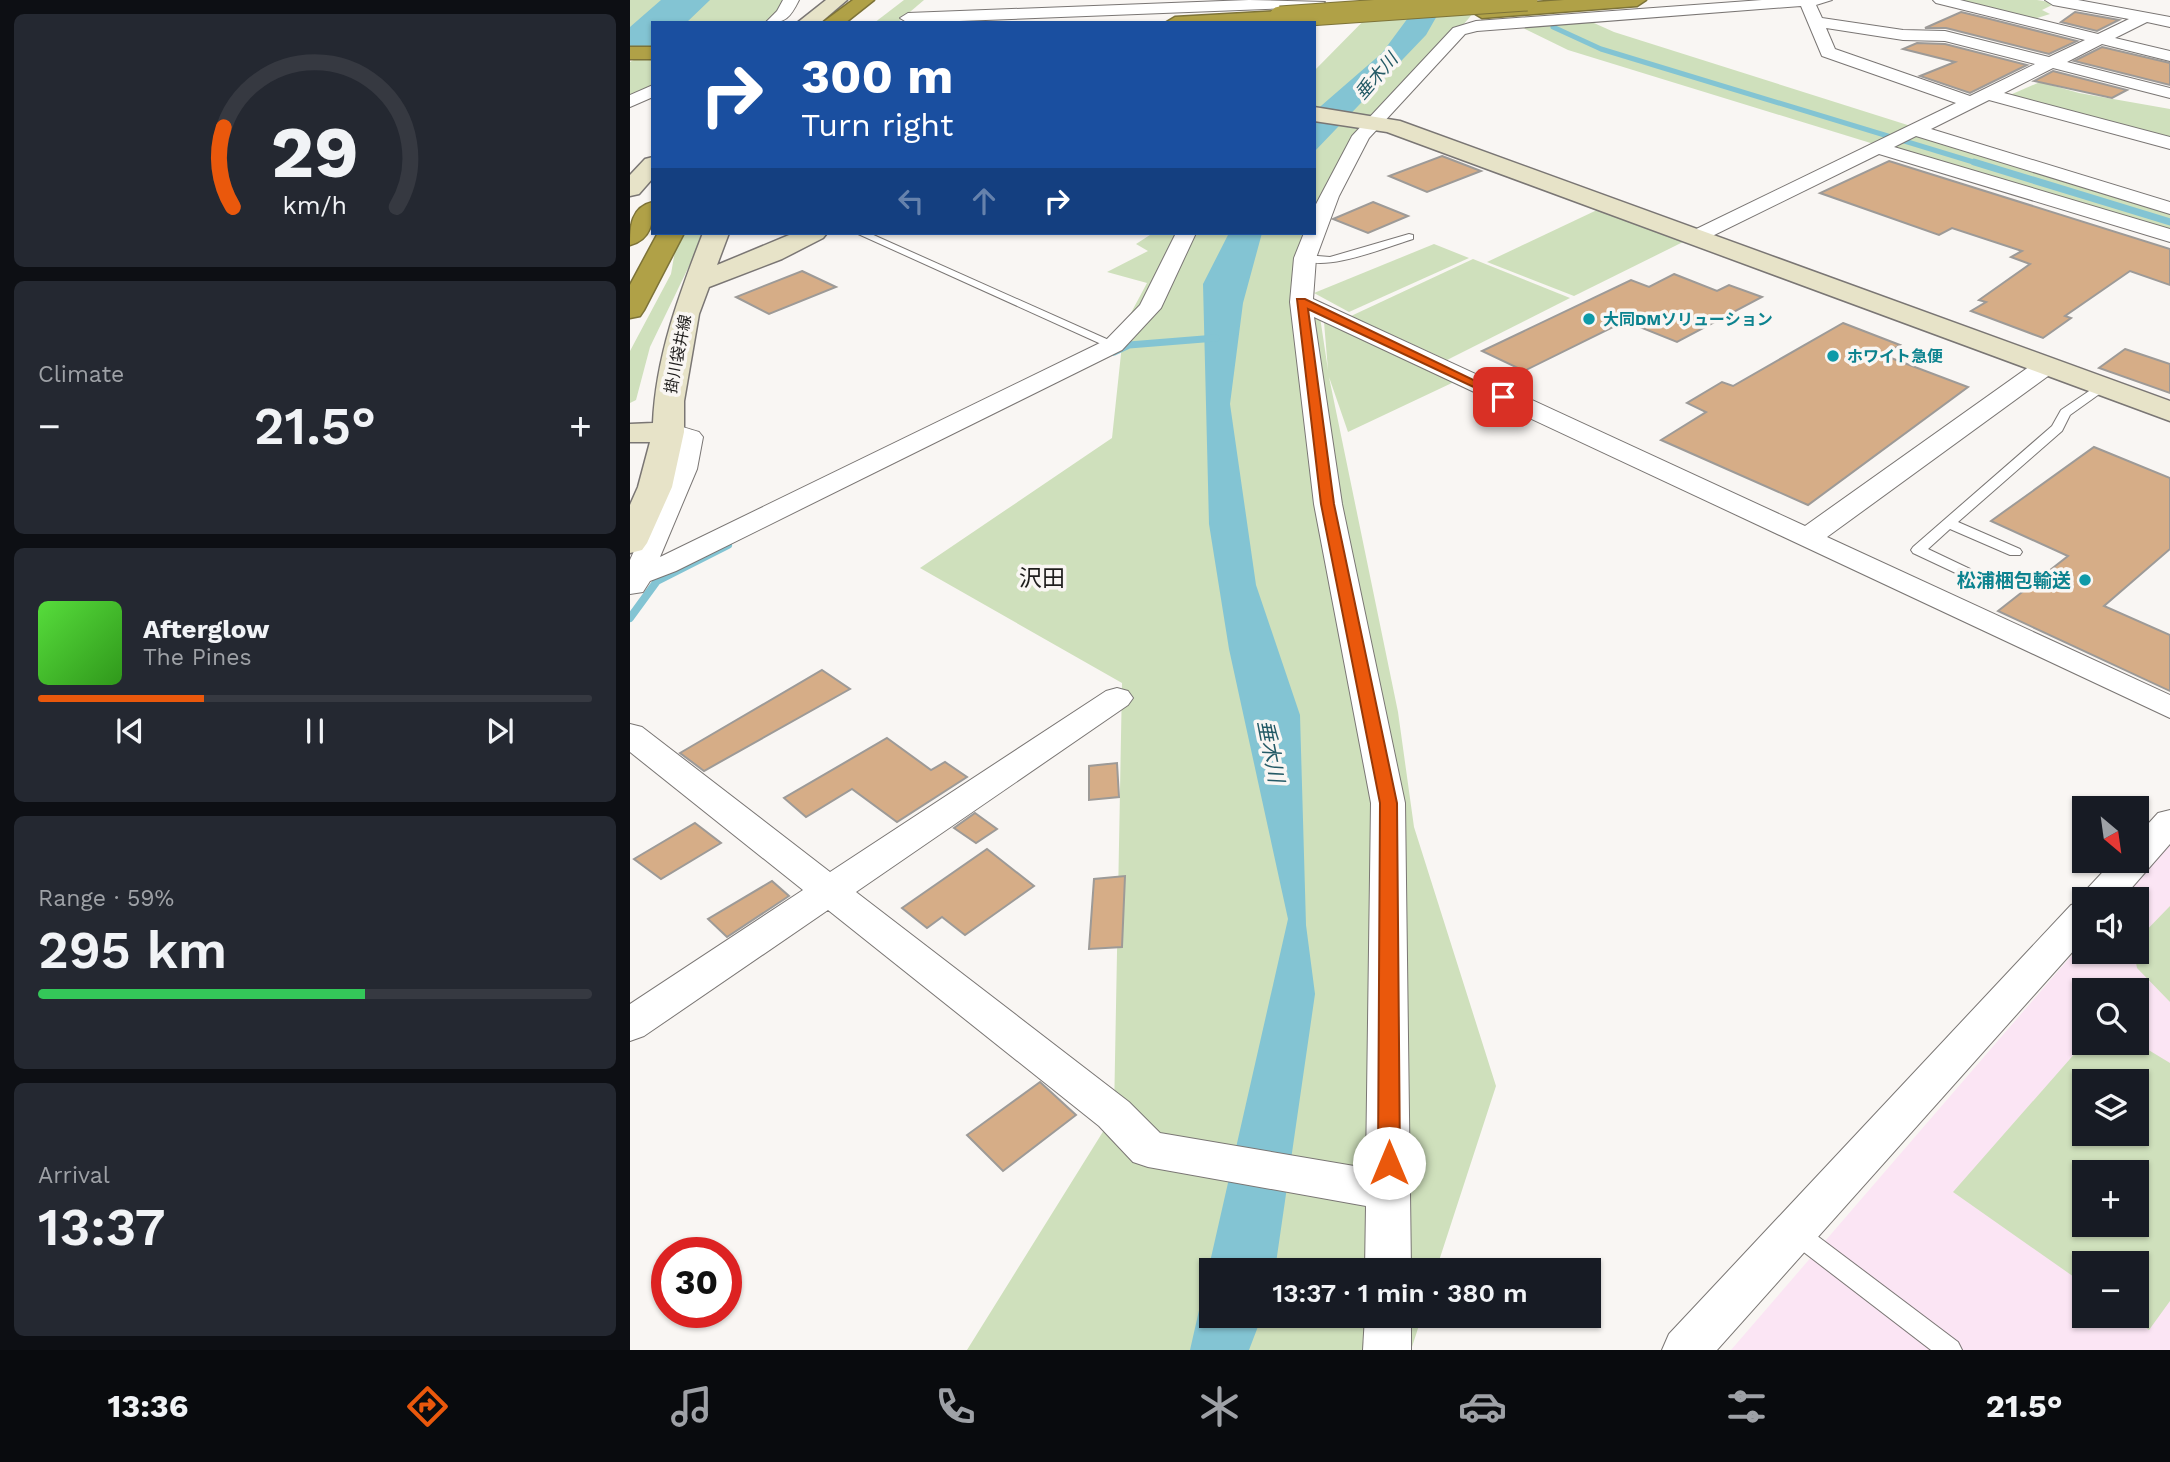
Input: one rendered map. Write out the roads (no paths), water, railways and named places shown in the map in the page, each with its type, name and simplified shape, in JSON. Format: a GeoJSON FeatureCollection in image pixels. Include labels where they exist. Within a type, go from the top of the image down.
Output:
{"type":"FeatureCollection","features":[{"type":"Feature","properties":{"kind":"highway"},"geometry":{"type":"LineString","coordinates":[[835,21],[865,0]]}},
{"type":"Feature","properties":{"kind":"highway"},"geometry":{"type":"LineString","coordinates":[[1247,21],[1527,0]]}},
{"type":"Feature","properties":{"kind":"highway"},"geometry":{"type":"LineString","coordinates":[[1316,23],[1637,0]]}},
{"type":"Feature","properties":{"kind":"highway"},"geometry":{"type":"LineString","coordinates":[[868,21],[886,8]]}},
{"type":"Feature","properties":{"kind":"highway"},"geometry":{"type":"LineString","coordinates":[[630,44],[651,43]]}},
{"type":"Feature","properties":{"kind":"highway"},"geometry":{"type":"LineString","coordinates":[[630,53],[651,53]]}},
{"type":"Feature","properties":{"kind":"highway"},"geometry":{"type":"LineString","coordinates":[[630,237],[651,211]]}},
{"type":"Feature","properties":{"kind":"highway"},"geometry":{"type":"LineString","coordinates":[[630,275],[660,235]]}},
{"type":"Feature","properties":{"kind":"highway"},"geometry":{"type":"LineString","coordinates":[[630,310],[670,235]]}},
{"type":"Feature","properties":{"kind":"street"},"geometry":{"type":"LineString","coordinates":[[775,21],[784,14],[791,0]]}},
{"type":"Feature","properties":{"kind":"street"},"geometry":{"type":"LineString","coordinates":[[810,21],[838,0]]}},
{"type":"Feature","properties":{"kind":"street"},"geometry":{"type":"LineString","coordinates":[[905,20],[928,0]]}},
{"type":"Feature","properties":{"kind":"street"},"geometry":{"type":"LineString","coordinates":[[1941,0],[2170,56]]}},
{"type":"Feature","properties":{"kind":"street"},"geometry":{"type":"LineString","coordinates":[[2053,0],[2170,22]]}},
{"type":"Feature","properties":{"kind":"street"},"geometry":{"type":"LineString","coordinates":[[905,20],[1318,1]]}},
{"type":"Feature","properties":{"kind":"street"},"geometry":{"type":"LineString","coordinates":[[1283,20],[1318,1]]}},
{"type":"Feature","properties":{"kind":"street"},"geometry":{"type":"LineString","coordinates":[[1818,5],[1828,52],[1971,102]]}},
{"type":"Feature","properties":{"kind":"street"},"geometry":{"type":"LineString","coordinates":[[1316,230],[1329,196],[1372,121],[1460,31],[1476,26],[1818,5],[1903,35],[1945,36],[2170,93]]}},
{"type":"Feature","properties":{"kind":"street"},"geometry":{"type":"LineString","coordinates":[[1695,237],[2145,17]]}},
{"type":"Feature","properties":{"kind":"street"},"geometry":{"type":"LineString","coordinates":[[630,102],[651,91]]}},
{"type":"Feature","properties":{"kind":"street"},"geometry":{"type":"LineString","coordinates":[[1988,94],[2170,143]]}},
{"type":"Feature","properties":{"kind":"street"},"geometry":{"type":"LineString","coordinates":[[1316,114],[1372,121],[2170,412]]}},
{"type":"Feature","properties":{"kind":"street"},"geometry":{"type":"LineString","coordinates":[[1912,131],[2170,208]]}},
{"type":"Feature","properties":{"kind":"street"},"geometry":{"type":"LineString","coordinates":[[1882,145],[2170,236]]}},
{"type":"Feature","properties":{"kind":"street"},"geometry":{"type":"LineString","coordinates":[[630,189],[651,166]]}},
{"type":"Feature","properties":{"kind":"street","name":"掛川袋井線"},"geometry":{"type":"LineString","coordinates":[[630,543],[655,487],[668,432],[669,401],[682,327],[715,235]]}},
{"type":"Feature","properties":{"kind":"street"},"geometry":{"type":"LineString","coordinates":[[698,282],[773,253],[810,235]]}},
{"type":"Feature","properties":{"kind":"street"},"geometry":{"type":"LineString","coordinates":[[635,583],[666,565],[1114,345],[1134,330],[1154,305],[1185,235]]}},
{"type":"Feature","properties":{"kind":"street"},"geometry":{"type":"LineString","coordinates":[[1314,235],[1305,258],[1301,302],[1328,504],[1388,803],[1388,1258]]}},
{"type":"Feature","properties":{"kind":"street"},"geometry":{"type":"LineString","coordinates":[[1301,302],[2170,708]]}},
{"type":"Feature","properties":{"kind":"street"},"geometry":{"type":"LineString","coordinates":[[1807,538],[2046,366]]}},
{"type":"Feature","properties":{"kind":"street"},"geometry":{"type":"LineString","coordinates":[[630,433],[668,432],[690,437],[684,469],[635,583]]}},
{"type":"Feature","properties":{"kind":"street"},"geometry":{"type":"LineString","coordinates":[[630,1025],[1117,698]]}},
{"type":"Feature","properties":{"kind":"street"},"geometry":{"type":"LineString","coordinates":[[630,736],[1114,1114],[1149,1149],[1389,1191]]}},
{"type":"Feature","properties":{"kind":"street"},"geometry":{"type":"LineString","coordinates":[[2149,845],[2170,822]]}},
{"type":"Feature","properties":{"kind":"street"},"geometry":{"type":"LineString","coordinates":[[2111,887],[2123,873]]}},
{"type":"Feature","properties":{"kind":"street"},"geometry":{"type":"LineString","coordinates":[[1686,1350],[2072,928]]}},
{"type":"Feature","properties":{"kind":"street"},"geometry":{"type":"LineString","coordinates":[[1387,1350],[1388,1328]]}},
{"type":"Feature","properties":{"kind":"lane"},"geometry":{"type":"LineString","coordinates":[[866,235],[1114,345]]}},
{"type":"Feature","properties":{"kind":"lane"},"geometry":{"type":"LineString","coordinates":[[1305,258],[1330,260],[1409,237]]}},
{"type":"Feature","properties":{"kind":"lane"},"geometry":{"type":"LineString","coordinates":[[1984,581],[1918,550],[2057,428],[2065,413],[2101,387]]}},
{"type":"Feature","properties":{"kind":"lane"},"geometry":{"type":"LineString","coordinates":[[1949,523],[2015,552]]}},
{"type":"Feature","properties":{"kind":"lane"},"geometry":{"type":"LineString","coordinates":[[1794,1232],[1950,1350]]}},
{"type":"Feature","properties":{"kind":"water"},"geometry":{"type":"Polygon","coordinates":[[[661,0],[710,0],[688,21],[651,21],[651,48],[630,59],[630,27],[661,0]]]}},
{"type":"Feature","properties":{"kind":"water","name":"垂木川"},"geometry":{"type":"Polygon","coordinates":[[[1446,0],[1426,35],[1316,150],[1316,110],[1382,53],[1419,3],[1446,0]]]}},
{"type":"Feature","properties":{"kind":"water","name":"垂木川"},"geometry":{"type":"Polygon","coordinates":[[[1228,235],[1261,235],[1243,303],[1230,404],[1256,585],[1300,715],[1306,925],[1315,994],[1277,1258],[1211,1258],[1288,919],[1229,649],[1209,524],[1203,284],[1228,235]]]}},
{"type":"Feature","properties":{"kind":"water"},"geometry":{"type":"Polygon","coordinates":[[[1199,1310],[1199,1328],[1257,1328],[1249,1350],[1190,1350],[1199,1310]]]}},
{"type":"Feature","properties":{"kind":"waterway"},"geometry":{"type":"LineString","coordinates":[[1553,27],[1601,49],[1980,164]]}},
{"type":"Feature","properties":{"kind":"waterway"},"geometry":{"type":"LineString","coordinates":[[1974,162],[2170,222]]}},
{"type":"Feature","properties":{"kind":"waterway"},"geometry":{"type":"LineString","coordinates":[[1114,352],[1129,345],[1216,338]]}},
{"type":"Feature","properties":{"kind":"waterway"},"geometry":{"type":"LineString","coordinates":[[630,618],[657,581],[728,545]]}},
{"type":"Feature","properties":{"kind":"place","name":"大同DMソリューション"},"geometry":{"type":"Point","coordinates":[1589,319]}},
{"type":"Feature","properties":{"kind":"place","name":"ホワイト急便"},"geometry":{"type":"Point","coordinates":[1833,356]}},
{"type":"Feature","properties":{"kind":"place","name":"松浦梱包輸送"},"geometry":{"type":"Point","coordinates":[2085,580]}},
{"type":"Feature","properties":{"kind":"district","name":"沢田"},"geometry":{"type":"Point","coordinates":[1042,578]}}]}
